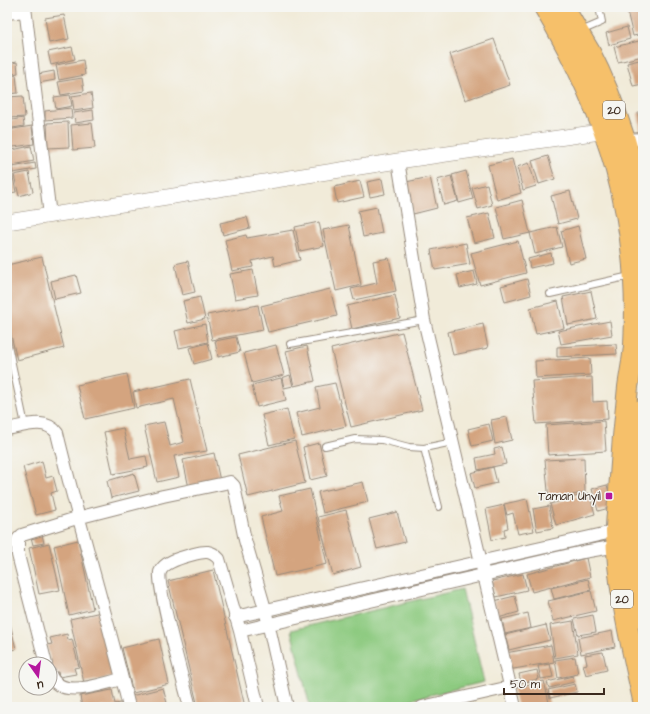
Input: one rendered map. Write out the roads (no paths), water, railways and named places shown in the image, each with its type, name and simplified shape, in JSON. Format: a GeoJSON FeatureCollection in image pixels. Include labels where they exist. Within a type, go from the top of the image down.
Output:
{"type":"FeatureCollection","features":[{"type":"Feature","properties":{"kind":"highway","name":"20"},"geometry":{"type":"LineString","coordinates":[[544,7],[596,66],[623,135],[643,221]]}},
{"type":"Feature","properties":{"kind":"highway","name":"20"},"geometry":{"type":"LineString","coordinates":[[564,7],[571,36]]}},
{"type":"Feature","properties":{"kind":"highway","name":"20"},"geometry":{"type":"LineString","coordinates":[[623,135],[626,212],[634,276],[636,420],[625,537],[622,602],[643,700]]}},
{"type":"Feature","properties":{"kind":"highway","name":"20"},"geometry":{"type":"LineString","coordinates":[[625,537],[643,618]]}},
{"type":"Feature","properties":{"kind":"street"},"geometry":{"type":"LineString","coordinates":[[7,13],[25,9],[50,216]]}},
{"type":"Feature","properties":{"kind":"street"},"geometry":{"type":"LineString","coordinates":[[7,222],[540,140],[623,135]]}},
{"type":"Feature","properties":{"kind":"street"},"geometry":{"type":"LineString","coordinates":[[398,161],[424,320],[515,707]]}},
{"type":"Feature","properties":{"kind":"street"},"geometry":{"type":"LineString","coordinates":[[7,429],[25,425],[42,424],[53,428],[57,433],[77,518],[129,707]]}},
{"type":"Feature","properties":{"kind":"street"},"geometry":{"type":"LineString","coordinates":[[44,656],[18,555],[17,544],[18,539],[22,535],[77,518],[162,496],[228,482],[232,483],[245,540],[266,610],[287,707]]}},
{"type":"Feature","properties":{"kind":"street"},"geometry":{"type":"LineString","coordinates":[[235,617],[482,562],[625,537]]}},
{"type":"Feature","properties":{"kind":"street"},"geometry":{"type":"LineString","coordinates":[[240,631],[269,626],[485,576],[583,552],[625,537]]}},
{"type":"Feature","properties":{"kind":"street"},"geometry":{"type":"LineString","coordinates":[[190,707],[159,579],[160,572],[163,567],[178,559],[207,551],[213,552],[219,559],[240,631],[258,707]]}},
{"type":"Feature","properties":{"kind":"street"},"geometry":{"type":"LineString","coordinates":[[412,577],[416,591]]}},
{"type":"Feature","properties":{"kind":"street"},"geometry":{"type":"LineString","coordinates":[[58,685],[72,690],[122,679]]}},
{"type":"Feature","properties":{"kind":"street"},"geometry":{"type":"LineString","coordinates":[[422,707],[510,687]]}},
{"type":"Feature","properties":{"kind":"lane"},"geometry":{"type":"LineString","coordinates":[[571,36],[602,22],[599,7]]}},
{"type":"Feature","properties":{"kind":"lane"},"geometry":{"type":"LineString","coordinates":[[550,294],[634,276]]}},
{"type":"Feature","properties":{"kind":"lane"},"geometry":{"type":"LineString","coordinates":[[290,344],[424,320]]}},
{"type":"Feature","properties":{"kind":"lane"},"geometry":{"type":"LineString","coordinates":[[7,340],[25,425]]}},
{"type":"Feature","properties":{"kind":"lane"},"geometry":{"type":"LineString","coordinates":[[324,446],[355,439],[382,440],[409,447],[424,448],[453,442]]}},
{"type":"Feature","properties":{"kind":"lane"},"geometry":{"type":"LineString","coordinates":[[424,448],[439,507]]}},
{"type":"Feature","properties":{"kind":"place","name":"Taman Unyil"},"geometry":{"type":"Point","coordinates":[609,496]}}]}
